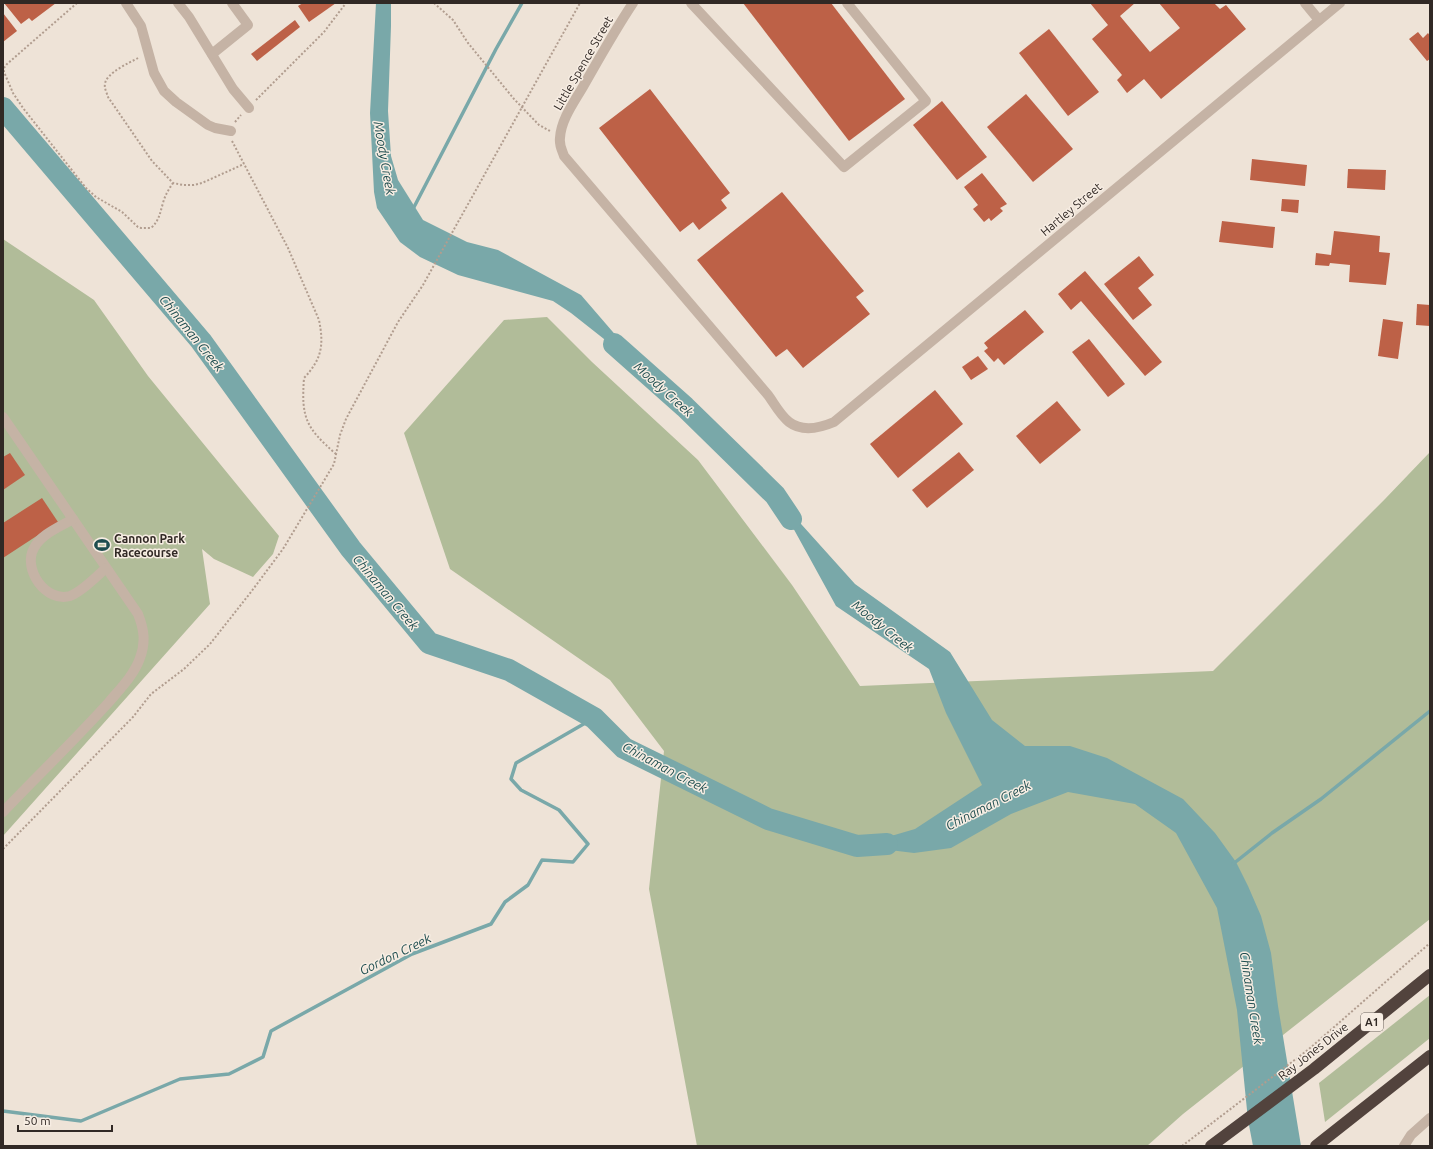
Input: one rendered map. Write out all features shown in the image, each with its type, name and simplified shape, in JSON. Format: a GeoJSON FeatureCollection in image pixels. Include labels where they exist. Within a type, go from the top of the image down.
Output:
{"type":"FeatureCollection","features":[{"type":"Feature","properties":{"kind":"highway","name":"Ray Jones Drive"},"geometry":{"type":"LineString","coordinates":[[1211,1146],[1314,1069],[1430,975]]}},
{"type":"Feature","properties":{"kind":"highway"},"geometry":{"type":"LineString","coordinates":[[1317,1145],[1430,1056]]}},
{"type":"Feature","properties":{"kind":"street"},"geometry":{"type":"LineString","coordinates":[[126,3],[141,26],[148,53],[159,83],[170,96],[208,125],[231,131]]}},
{"type":"Feature","properties":{"kind":"street"},"geometry":{"type":"LineString","coordinates":[[212,54],[248,25],[232,3]]}},
{"type":"Feature","properties":{"kind":"street","name":"Little Spence Street"},"geometry":{"type":"LineString","coordinates":[[560,136],[569,112],[618,26],[633,3]]}},
{"type":"Feature","properties":{"kind":"street"},"geometry":{"type":"LineString","coordinates":[[691,3],[844,167],[926,101],[847,3]]}},
{"type":"Feature","properties":{"kind":"street"},"geometry":{"type":"LineString","coordinates":[[1305,3],[1319,20]]}},
{"type":"Feature","properties":{"kind":"street","name":"Hartley Street"},"geometry":{"type":"LineString","coordinates":[[560,136],[560,147],[564,156],[768,395],[788,422],[801,427],[813,428],[825,426],[834,422],[1340,3]]}},
{"type":"Feature","properties":{"kind":"street"},"geometry":{"type":"LineString","coordinates":[[184,5],[232,89],[249,108]]}},
{"type":"Feature","properties":{"kind":"street"},"geometry":{"type":"LineString","coordinates":[[3,417],[138,614],[143,624],[144,633],[144,644],[140,658],[127,681],[96,716],[3,812]]}},
{"type":"Feature","properties":{"kind":"street"},"geometry":{"type":"LineString","coordinates":[[73,519],[44,536],[34,548],[30,561],[33,572],[39,583],[49,594],[56,597],[65,597],[78,592],[106,568]]}},
{"type":"Feature","properties":{"kind":"street"},"geometry":{"type":"LineString","coordinates":[[1404,1146],[1411,1135],[1430,1118]]}},
{"type":"Feature","properties":{"kind":"path"},"geometry":{"type":"LineString","coordinates":[[77,3],[6,64],[4,68],[5,77],[12,93],[90,193],[122,212],[138,227],[151,228],[157,222],[165,197],[173,183]]}},
{"type":"Feature","properties":{"kind":"path"},"geometry":{"type":"LineString","coordinates":[[336,454],[319,439],[304,413],[304,378],[315,366],[320,354],[322,339],[319,320],[288,248],[231,139],[231,131],[236,120],[324,32],[346,3]]}},
{"type":"Feature","properties":{"kind":"path"},"geometry":{"type":"LineString","coordinates":[[434,3],[453,20],[481,60],[522,107],[544,128],[560,136]]}},
{"type":"Feature","properties":{"kind":"path"},"geometry":{"type":"LineString","coordinates":[[3,849],[132,717],[151,694],[184,669],[210,644],[252,592],[283,549],[334,464],[340,436],[346,419],[398,322],[423,285],[580,3]]}},
{"type":"Feature","properties":{"kind":"path"},"geometry":{"type":"LineString","coordinates":[[148,53],[107,77],[105,83],[108,96],[152,161],[173,183],[183,185],[202,183],[244,164]]}},
{"type":"Feature","properties":{"kind":"path"},"geometry":{"type":"LineString","coordinates":[[1182,1146],[1309,1049],[1430,943]]}},
{"type":"Feature","properties":{"kind":"green space","name":"Cannon Park Racecourse"},"geometry":{"type":"Polygon","coordinates":[[[3,239],[94,300],[148,376],[279,536],[273,554],[253,577],[214,559],[202,549],[210,604],[3,836],[3,239]]]}},
{"type":"Feature","properties":{"kind":"green space"},"geometry":{"type":"Polygon","coordinates":[[[547,317],[592,362],[698,460],[792,585],[860,686],[1213,671],[1430,452],[1430,919],[1183,1114],[1147,1146],[697,1146],[649,889],[664,751],[610,680],[450,569],[404,433],[504,320],[547,317]]]}},
{"type":"Feature","properties":{"kind":"green space"},"geometry":{"type":"Polygon","coordinates":[[[1430,995],[1430,1038],[1325,1122],[1319,1083],[1430,995]]]}},
{"type":"Feature","properties":{"kind":"water"},"geometry":{"type":"Polygon","coordinates":[[[376,3],[391,3],[388,111],[391,156],[398,180],[423,220],[467,242],[498,250],[581,295],[631,353],[637,365],[571,313],[553,301],[458,275],[420,257],[400,242],[377,208],[374,192],[370,113],[376,3]]]}},
{"type":"Feature","properties":{"kind":"water"},"geometry":{"type":"Polygon","coordinates":[[[775,495],[855,584],[950,652],[992,720],[1025,746],[1070,746],[1107,758],[1183,799],[1215,833],[1236,862],[1261,916],[1271,953],[1278,1006],[1301,1146],[1253,1146],[1248,1120],[1237,1010],[1217,908],[1176,833],[1135,804],[1068,792],[1011,814],[951,848],[914,853],[857,846],[915,829],[982,785],[946,713],[929,669],[836,606],[775,495]]]}},
{"type":"Feature","properties":{"kind":"building"},"geometry":{"type":"Polygon","coordinates":[[[4,3],[56,3],[32,21],[29,18],[21,24],[4,3]]]}},
{"type":"Feature","properties":{"kind":"building"},"geometry":{"type":"Polygon","coordinates":[[[303,3],[336,3],[309,22],[298,6],[303,3]]]}},
{"type":"Feature","properties":{"kind":"building"},"geometry":{"type":"Polygon","coordinates":[[[743,3],[831,3],[905,99],[849,141],[743,3]]]}},
{"type":"Feature","properties":{"kind":"building"},"geometry":{"type":"Polygon","coordinates":[[[1090,3],[1135,3],[1120,16],[1150,52],[1180,28],[1159,3],[1214,3],[1220,9],[1226,5],[1246,29],[1161,99],[1144,79],[1127,93],[1117,80],[1122,75],[1092,39],[1108,25],[1090,3]]]}},
{"type":"Feature","properties":{"kind":"building"},"geometry":{"type":"Polygon","coordinates":[[[3,13],[17,31],[3,42],[3,13]]]}},
{"type":"Feature","properties":{"kind":"building"},"geometry":{"type":"Polygon","coordinates":[[[295,20],[300,27],[257,61],[251,54],[295,20]]]}},
{"type":"Feature","properties":{"kind":"building"},"geometry":{"type":"Polygon","coordinates":[[[1049,29],[1099,92],[1068,116],[1019,53],[1049,29]]]}},
{"type":"Feature","properties":{"kind":"building"},"geometry":{"type":"Polygon","coordinates":[[[1418,32],[1423,38],[1428,33],[1430,36],[1430,59],[1427,61],[1409,39],[1418,32]]]}},
{"type":"Feature","properties":{"kind":"building"},"geometry":{"type":"Polygon","coordinates":[[[650,89],[730,193],[721,200],[727,208],[699,230],[693,222],[680,232],[599,128],[650,89]]]}},
{"type":"Feature","properties":{"kind":"building"},"geometry":{"type":"Polygon","coordinates":[[[1026,94],[1073,149],[1033,182],[987,127],[1026,94]]]}},
{"type":"Feature","properties":{"kind":"building"},"geometry":{"type":"Polygon","coordinates":[[[942,101],[987,157],[957,180],[913,125],[942,101]]]}},
{"type":"Feature","properties":{"kind":"building"},"geometry":{"type":"Polygon","coordinates":[[[1252,159],[1307,165],[1305,186],[1250,180],[1252,159]]]}},
{"type":"Feature","properties":{"kind":"building"},"geometry":{"type":"Polygon","coordinates":[[[1348,169],[1386,170],[1385,190],[1347,188],[1348,169]]]}},
{"type":"Feature","properties":{"kind":"building"},"geometry":{"type":"Polygon","coordinates":[[[982,173],[1007,204],[1000,208],[1003,211],[991,221],[989,218],[984,222],[973,209],[978,205],[964,187],[982,173]]]}},
{"type":"Feature","properties":{"kind":"building"},"geometry":{"type":"Polygon","coordinates":[[[782,192],[864,291],[856,297],[870,314],[803,368],[787,349],[776,357],[697,260],[782,192]]]}},
{"type":"Feature","properties":{"kind":"building"},"geometry":{"type":"Polygon","coordinates":[[[1282,199],[1299,200],[1298,213],[1281,211],[1282,199]]]}},
{"type":"Feature","properties":{"kind":"building"},"geometry":{"type":"Polygon","coordinates":[[[1222,221],[1275,227],[1273,248],[1219,242],[1222,221]]]}},
{"type":"Feature","properties":{"kind":"building"},"geometry":{"type":"Polygon","coordinates":[[[1334,231],[1380,236],[1379,252],[1390,253],[1386,285],[1349,282],[1350,265],[1330,263],[1329,266],[1315,265],[1316,253],[1331,255],[1334,231]]]}},
{"type":"Feature","properties":{"kind":"building"},"geometry":{"type":"Polygon","coordinates":[[[1139,256],[1154,275],[1138,288],[1152,305],[1133,320],[1104,284],[1139,256]]]}},
{"type":"Feature","properties":{"kind":"building"},"geometry":{"type":"Polygon","coordinates":[[[1085,271],[1162,362],[1145,376],[1081,301],[1071,310],[1058,294],[1085,271]]]}},
{"type":"Feature","properties":{"kind":"building"},"geometry":{"type":"Polygon","coordinates":[[[1417,304],[1430,305],[1430,326],[1416,325],[1417,304]]]}},
{"type":"Feature","properties":{"kind":"building"},"geometry":{"type":"Polygon","coordinates":[[[1025,310],[1044,332],[1004,365],[998,358],[994,362],[984,351],[988,348],[984,343],[1025,310]]]}},
{"type":"Feature","properties":{"kind":"building"},"geometry":{"type":"Polygon","coordinates":[[[1383,319],[1403,322],[1398,359],[1378,356],[1383,319]]]}},
{"type":"Feature","properties":{"kind":"building"},"geometry":{"type":"Polygon","coordinates":[[[1089,339],[1125,384],[1108,397],[1072,352],[1089,339]]]}},
{"type":"Feature","properties":{"kind":"building"},"geometry":{"type":"Polygon","coordinates":[[[978,356],[988,369],[971,380],[962,367],[978,356]]]}},
{"type":"Feature","properties":{"kind":"building"},"geometry":{"type":"Polygon","coordinates":[[[935,390],[963,424],[898,478],[870,444],[935,390]]]}},
{"type":"Feature","properties":{"kind":"building"},"geometry":{"type":"Polygon","coordinates":[[[1057,401],[1081,430],[1040,464],[1016,436],[1057,401]]]}},
{"type":"Feature","properties":{"kind":"building"},"geometry":{"type":"Polygon","coordinates":[[[959,452],[974,470],[927,508],[912,490],[959,452]]]}},
{"type":"Feature","properties":{"kind":"building"},"geometry":{"type":"Polygon","coordinates":[[[10,453],[25,475],[3,490],[3,457],[10,453]]]}},
{"type":"Feature","properties":{"kind":"building"},"geometry":{"type":"Polygon","coordinates":[[[42,498],[58,522],[3,558],[3,523],[42,498]]]}},
{"type":"Feature","properties":{"kind":"waterway"},"geometry":{"type":"LineString","coordinates":[[413,209],[496,49],[522,3]]}},
{"type":"Feature","properties":{"kind":"waterway","name":"Chinaman Creek"},"geometry":{"type":"LineString","coordinates":[[3,108],[201,341],[351,549],[429,643],[509,670],[594,718],[624,748],[768,819],[857,846],[887,844]]}},
{"type":"Feature","properties":{"kind":"waterway","name":"Moody Creek"},"geometry":{"type":"LineString","coordinates":[[614,344],[685,407],[775,495],[791,519]]}},
{"type":"Feature","properties":{"kind":"waterway"},"geometry":{"type":"LineString","coordinates":[[1233,864],[1272,833],[1321,799],[1430,711]]}},
{"type":"Feature","properties":{"kind":"waterway","name":"Gordon Creek"},"geometry":{"type":"LineString","coordinates":[[3,1111],[81,1121],[180,1079],[229,1074],[263,1057],[271,1031],[412,954],[491,924],[505,902],[528,885],[542,860],[573,862],[588,844],[559,810],[521,790],[511,779],[516,763],[594,718]]}},
{"type":"Feature","properties":{"kind":"place","name":"Cannon Park Racecourse"},"geometry":{"type":"Point","coordinates":[102,545]}}]}
